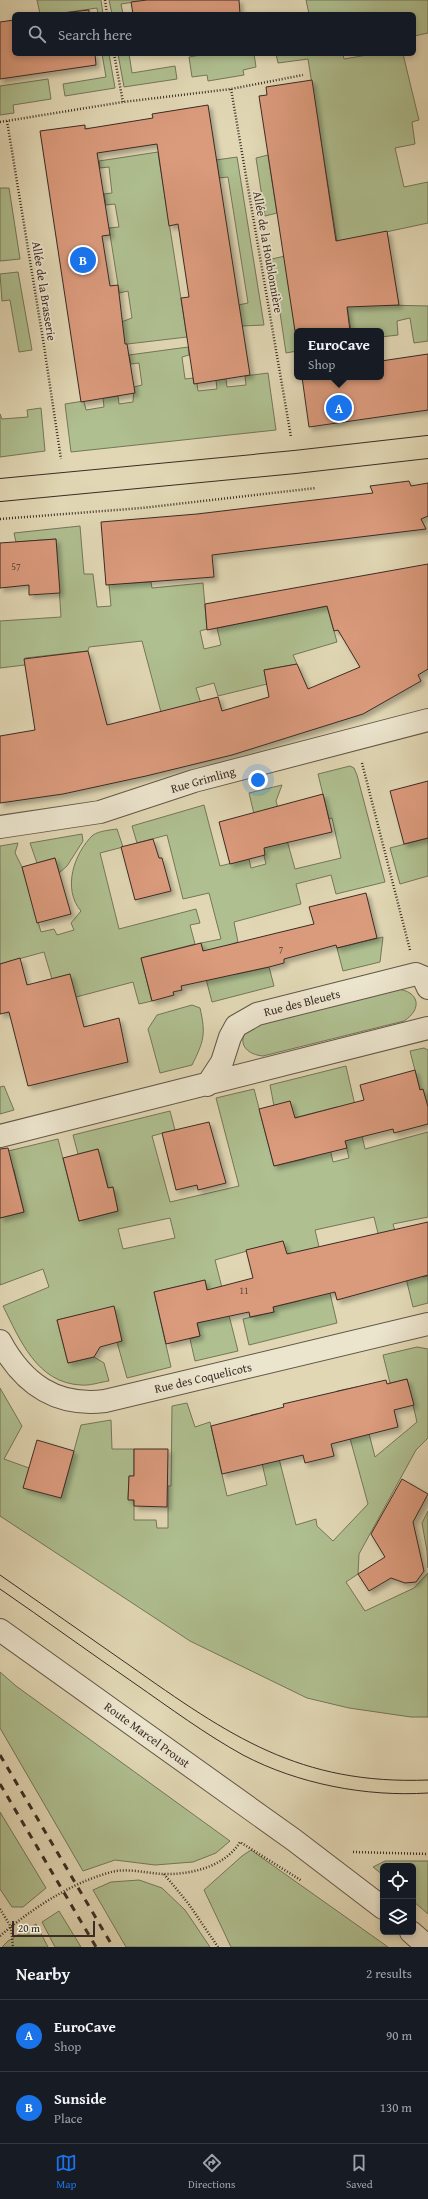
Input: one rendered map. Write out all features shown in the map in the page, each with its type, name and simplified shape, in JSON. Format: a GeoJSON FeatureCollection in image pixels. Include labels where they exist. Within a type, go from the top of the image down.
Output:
{"type":"FeatureCollection","features":[{"type":"Feature","properties":{"kind":"main road"},"geometry":{"type":"LineString","coordinates":[[0,490],[288,463],[428,447]]}},
{"type":"Feature","properties":{"kind":"street","name":"Rue Grimling"},"geometry":{"type":"LineString","coordinates":[[0,827],[100,812],[194,781],[428,720]]}},
{"type":"Feature","properties":{"kind":"street","name":"Rue des Bleuets"},"geometry":{"type":"LineString","coordinates":[[207,1085],[222,1062],[230,1037],[236,1026],[257,1014],[422,981]]}},
{"type":"Feature","properties":{"kind":"street"},"geometry":{"type":"LineString","coordinates":[[0,1136],[428,1028]]}},
{"type":"Feature","properties":{"kind":"street","name":"Rue des Coquelicots"},"geometry":{"type":"LineString","coordinates":[[0,1341],[17,1366],[30,1381],[59,1397],[76,1402],[90,1403],[105,1401],[428,1324]]}},
{"type":"Feature","properties":{"kind":"street","name":"Route Marcel Proust"},"geometry":{"type":"LineString","coordinates":[[0,1630],[294,1840],[380,1906]]}},
{"type":"Feature","properties":{"kind":"street"},"geometry":{"type":"LineString","coordinates":[[414,1935],[428,1947]]}},
{"type":"Feature","properties":{"kind":"path"},"geometry":{"type":"LineString","coordinates":[[105,0],[107,12]]}},
{"type":"Feature","properties":{"kind":"path"},"geometry":{"type":"LineString","coordinates":[[114,56],[123,102]]}},
{"type":"Feature","properties":{"kind":"path"},"geometry":{"type":"LineString","coordinates":[[0,122],[123,102],[231,89],[303,75]]}},
{"type":"Feature","properties":{"kind":"path","name":"Allée de la Houblonnière"},"geometry":{"type":"LineString","coordinates":[[231,89],[292,442]]}},
{"type":"Feature","properties":{"kind":"path","name":"Allée de la Brasserie"},"geometry":{"type":"LineString","coordinates":[[7,121],[44,346],[61,466]]}},
{"type":"Feature","properties":{"kind":"path"},"geometry":{"type":"LineString","coordinates":[[0,519],[142,508],[319,487]]}},
{"type":"Feature","properties":{"kind":"path"},"geometry":{"type":"LineString","coordinates":[[356,739],[422,981]]}},
{"type":"Feature","properties":{"kind":"path"},"geometry":{"type":"LineString","coordinates":[[0,1936],[39,1907],[71,1889],[108,1872],[124,1871],[182,1874],[215,1864],[236,1848]]}},
{"type":"Feature","properties":{"kind":"path"},"geometry":{"type":"LineString","coordinates":[[336,1872],[350,1853],[359,1851],[428,1854]]}},
{"type":"Feature","properties":{"kind":"path"},"geometry":{"type":"LineString","coordinates":[[163,1874],[188,1903],[218,1947]]}},
{"type":"Feature","properties":{"kind":"path"},"geometry":{"type":"LineString","coordinates":[[0,1909],[11,1927],[13,1947]]}},
{"type":"Feature","properties":{"kind":"green space"},"geometry":{"type":"Polygon","coordinates":[[[37,0],[101,0],[103,12],[98,12],[97,8],[70,12],[40,12],[37,0]]]}},
{"type":"Feature","properties":{"kind":"green space"},"geometry":{"type":"Polygon","coordinates":[[[109,0],[147,0],[121,4],[123,12],[112,12],[109,0]]]}},
{"type":"Feature","properties":{"kind":"green space"},"geometry":{"type":"Polygon","coordinates":[[[306,0],[428,0],[428,33],[416,36],[416,12],[309,12],[306,0]]]}},
{"type":"Feature","properties":{"kind":"green space"},"geometry":{"type":"Polygon","coordinates":[[[102,56],[109,56],[115,88],[65,96],[63,84],[106,77],[102,56]]]}},
{"type":"Feature","properties":{"kind":"green space"},"geometry":{"type":"Polygon","coordinates":[[[118,56],[129,56],[132,73],[175,66],[177,79],[124,87],[118,56]]]}},
{"type":"Feature","properties":{"kind":"green space"},"geometry":{"type":"Polygon","coordinates":[[[254,56],[256,67],[243,70],[244,75],[208,81],[207,75],[192,77],[189,57],[254,56]]]}},
{"type":"Feature","properties":{"kind":"green space"},"geometry":{"type":"Polygon","coordinates":[[[276,56],[343,56],[344,59],[361,56],[403,56],[419,120],[412,122],[415,144],[395,148],[404,187],[428,182],[428,223],[372,235],[385,305],[428,306],[428,341],[414,343],[410,318],[397,321],[398,335],[384,337],[384,328],[351,328],[308,59],[278,63],[276,56]]]}},
{"type":"Feature","properties":{"kind":"green space"},"geometry":{"type":"Polygon","coordinates":[[[48,79],[51,99],[13,105],[14,113],[0,115],[0,86],[48,79]]]}},
{"type":"Feature","properties":{"kind":"green space"},"geometry":{"type":"Polygon","coordinates":[[[158,152],[187,337],[119,345],[116,324],[132,318],[128,291],[119,293],[109,228],[119,227],[115,204],[106,205],[104,194],[112,193],[109,167],[100,168],[99,161],[158,152]]]}},
{"type":"Feature","properties":{"kind":"green space"},"geometry":{"type":"Polygon","coordinates":[[[268,155],[277,213],[265,216],[256,158],[268,155]]]}},
{"type":"Feature","properties":{"kind":"green space"},"geometry":{"type":"Polygon","coordinates":[[[237,157],[264,325],[242,326],[238,305],[248,303],[228,177],[219,178],[216,160],[237,157]]]}},
{"type":"Feature","properties":{"kind":"green space"},"geometry":{"type":"Polygon","coordinates":[[[0,188],[9,188],[20,259],[0,261],[0,188]]]}},
{"type":"Feature","properties":{"kind":"green space"},"geometry":{"type":"Polygon","coordinates":[[[285,256],[295,328],[294,352],[286,353],[272,259],[285,256]]]}},
{"type":"Feature","properties":{"kind":"green space"},"geometry":{"type":"Polygon","coordinates":[[[18,272],[32,350],[19,352],[10,300],[2,301],[0,274],[18,272]]]}},
{"type":"Feature","properties":{"kind":"green space"},"geometry":{"type":"Polygon","coordinates":[[[188,347],[189,355],[182,357],[185,379],[193,378],[194,384],[197,383],[198,391],[217,389],[216,380],[226,379],[227,387],[246,385],[245,376],[268,373],[276,430],[71,452],[65,404],[84,401],[86,410],[104,407],[103,398],[118,396],[119,404],[133,402],[134,387],[142,385],[139,363],[131,364],[129,355],[188,347]]]}},
{"type":"Feature","properties":{"kind":"green space"},"geometry":{"type":"Polygon","coordinates":[[[41,408],[45,451],[0,457],[0,414],[2,419],[28,417],[27,410],[41,408]]]}},
{"type":"Feature","properties":{"kind":"green space"},"geometry":{"type":"Polygon","coordinates":[[[80,526],[84,574],[93,574],[97,607],[111,606],[109,584],[151,582],[152,588],[203,583],[207,629],[200,631],[204,649],[221,645],[217,628],[327,606],[337,642],[293,655],[297,664],[264,670],[267,684],[218,696],[214,683],[196,688],[204,713],[161,712],[142,641],[89,647],[88,651],[25,658],[25,665],[0,668],[0,621],[61,617],[56,539],[16,542],[14,533],[80,526]]]}},
{"type":"Feature","properties":{"kind":"green space"},"geometry":{"type":"Polygon","coordinates":[[[350,766],[354,768],[357,775],[385,882],[336,894],[331,875],[296,884],[301,904],[234,922],[238,942],[229,945],[237,974],[269,967],[274,986],[212,1002],[206,979],[210,978],[201,943],[221,939],[209,893],[183,899],[167,835],[137,843],[132,826],[204,805],[220,866],[249,859],[251,868],[266,864],[249,793],[282,785],[276,801],[295,869],[341,858],[332,818],[329,819],[318,774],[350,766]]]}},
{"type":"Feature","properties":{"kind":"green space"},"geometry":{"type":"Polygon","coordinates":[[[117,829],[123,847],[100,853],[119,929],[196,909],[200,923],[190,925],[195,944],[141,958],[152,1001],[139,1004],[133,982],[61,1001],[70,974],[52,979],[44,952],[0,964],[0,846],[18,843],[15,853],[22,867],[41,932],[54,929],[57,935],[74,930],[71,923],[81,911],[75,902],[71,882],[80,851],[93,835],[117,829]]]}},
{"type":"Feature","properties":{"kind":"green space"},"geometry":{"type":"Polygon","coordinates":[[[82,834],[83,841],[67,866],[59,873],[55,858],[37,863],[30,843],[82,834]]]}},
{"type":"Feature","properties":{"kind":"green space"},"geometry":{"type":"Polygon","coordinates":[[[428,838],[428,876],[400,884],[390,848],[428,838]]]}},
{"type":"Feature","properties":{"kind":"green space"},"geometry":{"type":"Polygon","coordinates":[[[383,937],[380,962],[343,971],[337,948],[383,937]]]}},
{"type":"Feature","properties":{"kind":"green space"},"geometry":{"type":"Polygon","coordinates":[[[397,989],[410,993],[416,1001],[414,1011],[404,1021],[263,1056],[250,1052],[243,1044],[245,1034],[255,1024],[397,989]]]}},
{"type":"Feature","properties":{"kind":"green space"},"geometry":{"type":"Polygon","coordinates":[[[192,1005],[200,1008],[203,1024],[203,1037],[196,1057],[192,1065],[160,1073],[148,1029],[157,1015],[192,1005]]]}},
{"type":"Feature","properties":{"kind":"green space"},"geometry":{"type":"Polygon","coordinates":[[[424,1048],[428,1050],[428,1107],[423,1090],[420,1090],[410,1051],[424,1048]]]}},
{"type":"Feature","properties":{"kind":"green space"},"geometry":{"type":"Polygon","coordinates":[[[346,1066],[365,1149],[428,1132],[428,1217],[393,1224],[397,1238],[414,1235],[423,1277],[428,1276],[428,1303],[413,1307],[404,1270],[388,1274],[374,1217],[315,1230],[337,1323],[249,1345],[243,1319],[274,1312],[273,1307],[299,1301],[283,1241],[215,1260],[238,1351],[195,1361],[190,1339],[200,1336],[197,1323],[214,1319],[205,1280],[154,1292],[171,1367],[127,1378],[117,1342],[122,1341],[114,1307],[57,1320],[68,1363],[94,1357],[104,1363],[109,1381],[81,1385],[66,1382],[53,1377],[41,1368],[32,1358],[16,1332],[3,1306],[49,1287],[43,1269],[0,1285],[0,1218],[24,1212],[14,1170],[0,1153],[58,1139],[79,1221],[118,1211],[113,1187],[108,1188],[98,1149],[78,1154],[73,1135],[170,1111],[175,1130],[152,1136],[170,1202],[239,1186],[216,1098],[254,1089],[274,1166],[305,1159],[328,1140],[333,1162],[349,1158],[337,1107],[294,1118],[290,1101],[274,1106],[270,1085],[346,1066]],[[170,1218],[118,1229],[123,1249],[175,1238],[170,1218]]]}},
{"type":"Feature","properties":{"kind":"green space"},"geometry":{"type":"Polygon","coordinates":[[[4,1086],[14,1110],[0,1114],[0,1087],[4,1086]]]}},
{"type":"Feature","properties":{"kind":"green space"},"geometry":{"type":"Polygon","coordinates":[[[417,1347],[428,1349],[428,1438],[416,1450],[359,1554],[358,1574],[346,1582],[365,1611],[414,1588],[428,1573],[428,1717],[411,1717],[349,1708],[307,1698],[190,1641],[0,1516],[0,1388],[22,1426],[4,1459],[29,1468],[61,1498],[81,1425],[111,1420],[112,1449],[134,1449],[134,1476],[129,1476],[128,1499],[134,1500],[134,1520],[156,1520],[157,1528],[168,1528],[168,1486],[171,1486],[172,1406],[187,1403],[195,1427],[210,1422],[227,1496],[267,1485],[251,1415],[267,1412],[296,1525],[316,1519],[317,1526],[333,1541],[368,1504],[337,1391],[357,1387],[375,1457],[417,1422],[407,1379],[390,1383],[383,1355],[417,1347]]]}},
{"type":"Feature","properties":{"kind":"green space"},"geometry":{"type":"Polygon","coordinates":[[[428,1511],[428,1568],[427,1551],[422,1523],[428,1511]]]}},
{"type":"Feature","properties":{"kind":"green space"},"geometry":{"type":"Polygon","coordinates":[[[0,1672],[16,1686],[230,1841],[216,1853],[193,1862],[155,1865],[115,1860],[83,1871],[0,1728],[0,1672]]]}},
{"type":"Feature","properties":{"kind":"green space"},"geometry":{"type":"Polygon","coordinates":[[[0,1812],[46,1888],[23,1907],[12,1907],[0,1889],[0,1812]]]}},
{"type":"Feature","properties":{"kind":"green space"},"geometry":{"type":"Polygon","coordinates":[[[251,1850],[388,1947],[231,1947],[204,1890],[242,1856],[251,1850]]]}},
{"type":"Feature","properties":{"kind":"green space"},"geometry":{"type":"Polygon","coordinates":[[[385,1861],[428,1861],[428,1914],[416,1904],[416,1863],[381,1863],[385,1861]]]}},
{"type":"Feature","properties":{"kind":"green space"},"geometry":{"type":"Polygon","coordinates":[[[380,1864],[380,1873],[373,1867],[380,1864]]]}},
{"type":"Feature","properties":{"kind":"green space"},"geometry":{"type":"Polygon","coordinates":[[[139,1880],[162,1888],[185,1910],[210,1947],[126,1947],[93,1890],[111,1882],[139,1880]]]}},
{"type":"Feature","properties":{"kind":"green space"},"geometry":{"type":"Polygon","coordinates":[[[59,1911],[81,1947],[55,1947],[42,1922],[59,1911]]]}},
{"type":"Feature","properties":{"kind":"green space"},"geometry":{"type":"Polygon","coordinates":[[[36,1924],[48,1947],[2,1947],[8,1941],[36,1924]]]}},
{"type":"Feature","properties":{"kind":"building"},"geometry":{"type":"Polygon","coordinates":[[[147,0],[239,0],[240,12],[133,12],[131,2],[147,0]]]}},
{"type":"Feature","properties":{"kind":"building"},"geometry":{"type":"Polygon","coordinates":[[[89,10],[89,12],[71,12],[89,10]]]}},
{"type":"Feature","properties":{"kind":"building"},"geometry":{"type":"Polygon","coordinates":[[[12,20],[12,56],[95,56],[96,65],[0,79],[0,22],[12,20]]]}},
{"type":"Feature","properties":{"kind":"building"},"geometry":{"type":"Polygon","coordinates":[[[312,80],[336,241],[387,231],[399,305],[347,307],[350,328],[295,328],[259,96],[267,95],[266,87],[312,80]]]}},
{"type":"Feature","properties":{"kind":"building"},"geometry":{"type":"Polygon","coordinates":[[[208,105],[250,375],[194,384],[181,298],[189,297],[178,224],[169,226],[157,144],[97,153],[110,235],[102,236],[110,286],[118,285],[125,344],[127,344],[135,393],[81,402],[40,131],[85,125],[85,129],[153,118],[152,114],[208,105]]]}},
{"type":"Feature","properties":{"kind":"building"},"geometry":{"type":"Polygon","coordinates":[[[428,354],[428,410],[309,427],[302,380],[384,380],[384,361],[428,354]]]}},
{"type":"Feature","properties":{"kind":"building"},"geometry":{"type":"Polygon","coordinates":[[[409,481],[411,486],[428,483],[428,516],[421,519],[426,529],[212,555],[214,577],[106,585],[101,522],[197,514],[373,493],[370,486],[409,481]]]}},
{"type":"Feature","properties":{"kind":"building"},"geometry":{"type":"Polygon","coordinates":[[[56,539],[60,593],[29,595],[29,585],[0,588],[0,543],[56,539]]]}},
{"type":"Feature","properties":{"kind":"building"},"geometry":{"type":"Polygon","coordinates":[[[428,564],[428,669],[418,675],[421,681],[363,714],[232,755],[63,794],[0,803],[0,736],[35,730],[24,659],[88,651],[107,725],[218,697],[222,711],[269,697],[264,670],[297,664],[308,689],[360,667],[338,630],[334,631],[327,606],[207,630],[205,604],[428,564]]]}},
{"type":"Feature","properties":{"kind":"building"},"geometry":{"type":"Polygon","coordinates":[[[428,781],[428,838],[404,844],[390,791],[428,781]]]}},
{"type":"Feature","properties":{"kind":"building"},"geometry":{"type":"Polygon","coordinates":[[[323,794],[332,832],[264,848],[265,855],[230,864],[219,822],[323,794]]]}},
{"type":"Feature","properties":{"kind":"building"},"geometry":{"type":"Polygon","coordinates":[[[153,839],[159,858],[162,858],[171,891],[135,900],[121,847],[153,839]]]}},
{"type":"Feature","properties":{"kind":"building"},"geometry":{"type":"Polygon","coordinates":[[[55,858],[71,914],[37,923],[22,867],[55,858]]]}},
{"type":"Feature","properties":{"kind":"building"},"geometry":{"type":"Polygon","coordinates":[[[366,893],[377,938],[337,948],[336,945],[284,959],[284,963],[269,967],[181,986],[182,990],[173,992],[174,995],[152,1001],[141,958],[201,943],[203,951],[314,924],[309,907],[366,893]]]}},
{"type":"Feature","properties":{"kind":"building"},"geometry":{"type":"Polygon","coordinates":[[[20,958],[27,985],[70,974],[84,1027],[119,1018],[128,1062],[28,1086],[9,1012],[0,1014],[0,964],[20,958]]]}},
{"type":"Feature","properties":{"kind":"building"},"geometry":{"type":"Polygon","coordinates":[[[415,1070],[420,1090],[423,1089],[428,1107],[428,1124],[394,1133],[393,1129],[345,1141],[347,1148],[274,1166],[259,1109],[290,1101],[295,1118],[364,1100],[360,1085],[415,1070]]]}},
{"type":"Feature","properties":{"kind":"building"},"geometry":{"type":"Polygon","coordinates":[[[209,1122],[226,1183],[198,1190],[197,1185],[176,1190],[162,1133],[209,1122]]]}},
{"type":"Feature","properties":{"kind":"building"},"geometry":{"type":"Polygon","coordinates":[[[8,1148],[24,1212],[0,1218],[0,1149],[8,1148]]]}},
{"type":"Feature","properties":{"kind":"building"},"geometry":{"type":"Polygon","coordinates":[[[98,1149],[108,1188],[113,1187],[118,1211],[79,1221],[63,1158],[98,1149]]]}},
{"type":"Feature","properties":{"kind":"building"},"geometry":{"type":"Polygon","coordinates":[[[428,1222],[428,1275],[337,1300],[335,1292],[273,1307],[274,1312],[250,1317],[249,1312],[197,1323],[200,1336],[166,1344],[154,1292],[205,1280],[207,1290],[253,1278],[246,1250],[283,1241],[287,1254],[428,1222]]]}},
{"type":"Feature","properties":{"kind":"building"},"geometry":{"type":"Polygon","coordinates":[[[114,1306],[122,1341],[100,1347],[94,1357],[68,1363],[57,1320],[114,1306]]]}},
{"type":"Feature","properties":{"kind":"building"},"geometry":{"type":"Polygon","coordinates":[[[407,1379],[414,1405],[394,1410],[398,1427],[331,1444],[334,1456],[305,1463],[303,1455],[222,1474],[211,1426],[284,1407],[283,1404],[386,1380],[387,1384],[407,1379]]]}},
{"type":"Feature","properties":{"kind":"building"},"geometry":{"type":"Polygon","coordinates":[[[37,1440],[74,1451],[61,1498],[23,1488],[37,1440]]]}},
{"type":"Feature","properties":{"kind":"building"},"geometry":{"type":"Polygon","coordinates":[[[134,1449],[168,1449],[167,1507],[134,1506],[134,1500],[128,1500],[129,1476],[134,1476],[134,1449]]]}},
{"type":"Feature","properties":{"kind":"building"},"geometry":{"type":"Polygon","coordinates":[[[402,1479],[428,1494],[413,1522],[424,1571],[416,1582],[405,1583],[391,1578],[369,1591],[358,1574],[385,1557],[371,1534],[402,1479]]]}},
{"type":"Feature","properties":{"kind":"tram line"},"geometry":{"type":"LineString","coordinates":[[0,1575],[200,1714],[234,1734],[268,1751],[303,1765],[341,1774],[382,1779],[428,1780]]}},
{"type":"Feature","properties":{"kind":"tram line"},"geometry":{"type":"LineString","coordinates":[[0,1589],[201,1730],[243,1755],[286,1774],[333,1786],[381,1793],[428,1793]]}},
{"type":"Feature","properties":{"kind":"railway"},"geometry":{"type":"LineString","coordinates":[[0,1755],[113,1947]]}},
{"type":"Feature","properties":{"kind":"railway"},"geometry":{"type":"LineString","coordinates":[[0,1784],[96,1947]]}},
{"type":"Feature","properties":{"kind":"place","name":"Sunside"},"geometry":{"type":"Point","coordinates":[83,260]}},
{"type":"Feature","properties":{"kind":"place","name":"EuroCave"},"geometry":{"type":"Point","coordinates":[339,408]}}]}
